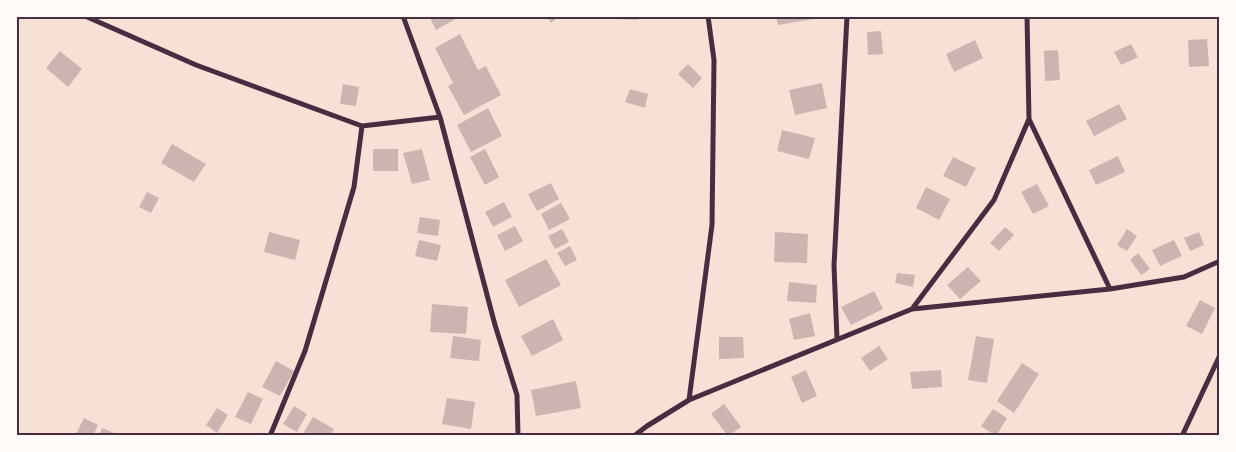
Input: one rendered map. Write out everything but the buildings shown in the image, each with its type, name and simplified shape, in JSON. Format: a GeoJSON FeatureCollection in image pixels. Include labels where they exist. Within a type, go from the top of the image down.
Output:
{"type":"FeatureCollection","features":[{"type":"Feature","properties":{"kind":"street"},"geometry":{"type":"LineString","coordinates":[[85,16],[196,65],[362,126],[440,117]]}},
{"type":"Feature","properties":{"kind":"street"},"geometry":{"type":"LineString","coordinates":[[403,16],[440,117],[495,325],[517,395],[518,436]]}},
{"type":"Feature","properties":{"kind":"street"},"geometry":{"type":"LineString","coordinates":[[688,400],[712,225],[714,60],[708,16]]}},
{"type":"Feature","properties":{"kind":"street"},"geometry":{"type":"LineString","coordinates":[[837,339],[834,266],[847,16]]}},
{"type":"Feature","properties":{"kind":"street"},"geometry":{"type":"LineString","coordinates":[[1027,16],[1029,119],[1110,289]]}},
{"type":"Feature","properties":{"kind":"street"},"geometry":{"type":"LineString","coordinates":[[912,309],[994,200],[1029,119]]}},
{"type":"Feature","properties":{"kind":"street"},"geometry":{"type":"LineString","coordinates":[[270,436],[305,351],[354,188],[362,126]]}},
{"type":"Feature","properties":{"kind":"street"},"geometry":{"type":"LineString","coordinates":[[634,436],[688,400],[912,309],[1110,289],[1184,277],[1220,261]]}},
{"type":"Feature","properties":{"kind":"street"},"geometry":{"type":"LineString","coordinates":[[1182,436],[1220,355]]}}]}
